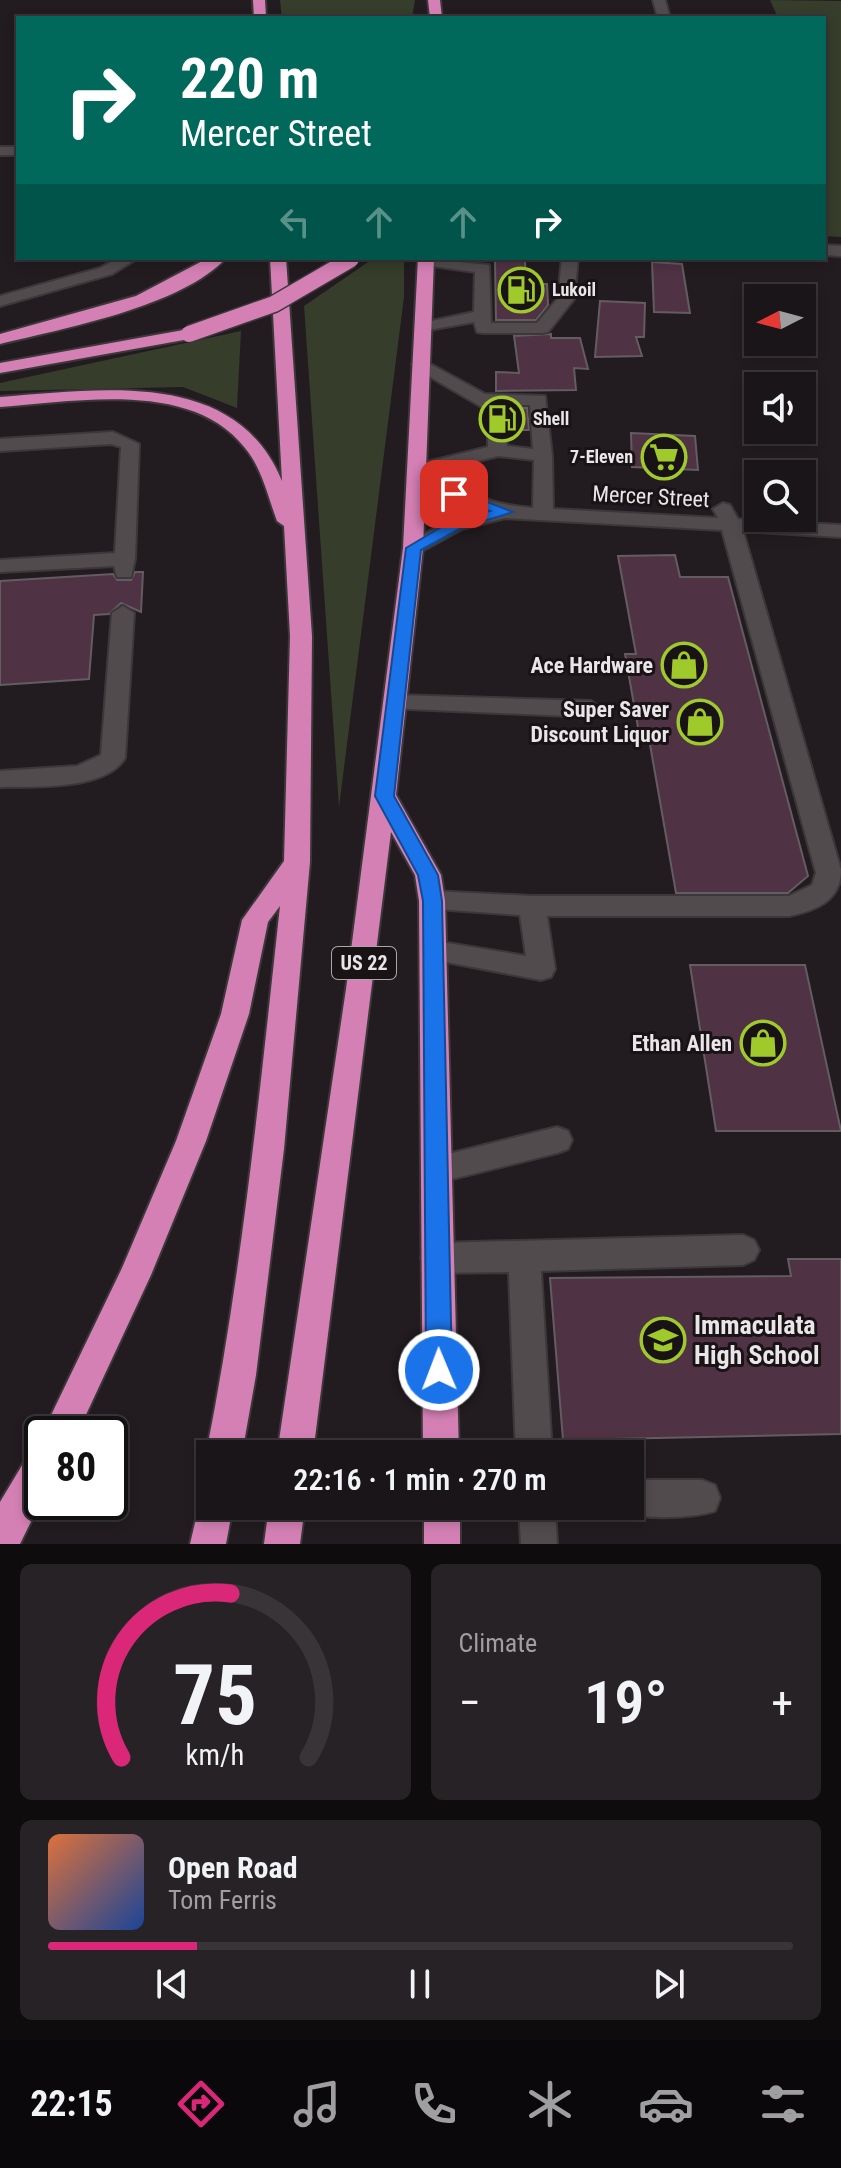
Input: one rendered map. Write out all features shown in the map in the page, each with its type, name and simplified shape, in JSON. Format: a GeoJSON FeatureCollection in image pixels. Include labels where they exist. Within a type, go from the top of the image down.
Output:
{"type":"FeatureCollection","features":[{"type":"Feature","properties":{"kind":"highway"},"geometry":{"type":"LineString","coordinates":[[0,339],[129,303],[179,283],[215,260]]}},
{"type":"Feature","properties":{"kind":"highway"},"geometry":{"type":"LineString","coordinates":[[227,1440],[239,1375],[269,1149],[297,862],[302,683],[278,260]]}},
{"type":"Feature","properties":{"kind":"highway"},"geometry":{"type":"LineString","coordinates":[[0,368],[189,334],[245,317],[294,296],[350,260]]}},
{"type":"Feature","properties":{"kind":"highway","name":"US 22"},"geometry":{"type":"LineString","coordinates":[[297,1440],[384,796],[413,548],[426,260]]}},
{"type":"Feature","properties":{"kind":"highway"},"geometry":{"type":"LineString","coordinates":[[0,402],[139,397],[172,401],[224,421],[244,435],[263,459],[296,543]]}},
{"type":"Feature","properties":{"kind":"highway"},"geometry":{"type":"LineString","coordinates":[[384,796],[428,875],[432,901],[441,1440]]}},
{"type":"Feature","properties":{"kind":"highway"},"geometry":{"type":"LineString","coordinates":[[68,1416],[135,1275],[191,1141],[235,1014],[255,920],[297,862]]}},
{"type":"Feature","properties":{"kind":"highway"},"geometry":{"type":"LineString","coordinates":[[4,1531],[24,1496]]}},
{"type":"Feature","properties":{"kind":"highway"},"geometry":{"type":"LineString","coordinates":[[208,1544],[212,1520]]}},
{"type":"Feature","properties":{"kind":"highway"},"geometry":{"type":"LineString","coordinates":[[282,1544],[285,1520]]}},
{"type":"Feature","properties":{"kind":"highway"},"geometry":{"type":"LineString","coordinates":[[442,1520],[442,1544]]}},
{"type":"Feature","properties":{"kind":"street"},"geometry":{"type":"LineString","coordinates":[[0,301],[106,271],[126,260]]}},
{"type":"Feature","properties":{"kind":"street"},"geometry":{"type":"LineString","coordinates":[[440,260],[484,263],[483,328],[542,328],[566,299],[570,260]]}},
{"type":"Feature","properties":{"kind":"street"},"geometry":{"type":"LineString","coordinates":[[423,328],[482,315]]}},
{"type":"Feature","properties":{"kind":"street"},"geometry":{"type":"LineString","coordinates":[[421,364],[488,403],[539,400],[543,514]]}},
{"type":"Feature","properties":{"kind":"street"},"geometry":{"type":"LineString","coordinates":[[497,430],[498,450]]}},
{"type":"Feature","properties":{"kind":"street"},"geometry":{"type":"LineString","coordinates":[[0,445],[126,440],[131,447],[125,566],[0,566]]}},
{"type":"Feature","properties":{"kind":"street"},"geometry":{"type":"LineString","coordinates":[[418,470],[498,450],[543,456]]}},
{"type":"Feature","properties":{"kind":"street","name":"Mercer Street"},"geometry":{"type":"LineString","coordinates":[[418,470],[467,501],[506,512],[543,514],[625,510],[727,517],[841,531]]}},
{"type":"Feature","properties":{"kind":"street","name":"Mercer Street"},"geometry":{"type":"LineString","coordinates":[[413,548],[455,525],[506,512]]}},
{"type":"Feature","properties":{"kind":"street"},"geometry":{"type":"LineString","coordinates":[[432,901],[532,906],[789,906],[809,901],[824,889],[829,873],[727,517]]}},
{"type":"Feature","properties":{"kind":"street"},"geometry":{"type":"LineString","coordinates":[[0,779],[87,773],[108,764],[113,758],[123,613]]}},
{"type":"Feature","properties":{"kind":"street"},"geometry":{"type":"LineString","coordinates":[[396,703],[591,709]]}},
{"type":"Feature","properties":{"kind":"street"},"geometry":{"type":"LineString","coordinates":[[435,951],[541,969],[532,906]]}},
{"type":"Feature","properties":{"kind":"street"},"geometry":{"type":"LineString","coordinates":[[436,1170],[557,1140]]}},
{"type":"Feature","properties":{"kind":"street"},"geometry":{"type":"LineString","coordinates":[[437,1258],[743,1250]]}},
{"type":"Feature","properties":{"kind":"street"},"geometry":{"type":"LineString","coordinates":[[524,1257],[533,1440]]}},
{"type":"Feature","properties":{"kind":"street"},"geometry":{"type":"LineString","coordinates":[[644,1498],[702,1498]]}},
{"type":"Feature","properties":{"kind":"street"},"geometry":{"type":"LineString","coordinates":[[538,1520],[539,1544]]}},
{"type":"Feature","properties":{"kind":"green space"},"geometry":{"type":"Polygon","coordinates":[[[280,0],[415,0],[412,16],[282,16],[280,0]]]}},
{"type":"Feature","properties":{"kind":"green space"},"geometry":{"type":"Polygon","coordinates":[[[770,0],[841,1],[841,237],[826,236],[826,16],[777,16],[770,0]]]}},
{"type":"Feature","properties":{"kind":"green space"},"geometry":{"type":"Polygon","coordinates":[[[371,260],[404,260],[404,297],[339,807],[304,306],[371,260]]]}},
{"type":"Feature","properties":{"kind":"green space"},"geometry":{"type":"Polygon","coordinates":[[[241,331],[237,408],[183,387],[0,391],[0,383],[241,331]]]}},
{"type":"Feature","properties":{"kind":"building","name":"Lukoil"},"geometry":{"type":"Polygon","coordinates":[[[495,260],[525,260],[526,284],[547,284],[548,305],[536,320],[496,320],[495,260]]]}},
{"type":"Feature","properties":{"kind":"building"},"geometry":{"type":"Polygon","coordinates":[[[652,262],[682,264],[690,313],[654,312],[652,262]]]}},
{"type":"Feature","properties":{"kind":"building"},"geometry":{"type":"Polygon","coordinates":[[[600,301],[645,303],[644,337],[636,337],[642,356],[595,357],[600,301]]]}},
{"type":"Feature","properties":{"kind":"building"},"geometry":{"type":"Polygon","coordinates":[[[551,334],[551,338],[580,338],[588,369],[574,368],[576,390],[496,391],[496,372],[519,373],[514,336],[551,334]]]}},
{"type":"Feature","properties":{"kind":"building"},"geometry":{"type":"Polygon","coordinates":[[[503,408],[527,408],[529,430],[509,430],[497,422],[497,413],[503,408]]]}},
{"type":"Feature","properties":{"kind":"building","name":"7-Eleven"},"geometry":{"type":"Polygon","coordinates":[[[631,433],[695,436],[698,470],[632,467],[631,433]]]}},
{"type":"Feature","properties":{"kind":"building"},"geometry":{"type":"Polygon","coordinates":[[[675,555],[680,577],[728,577],[808,876],[788,893],[676,893],[648,733],[639,733],[625,654],[636,654],[618,556],[675,555]]]}},
{"type":"Feature","properties":{"kind":"building"},"geometry":{"type":"Polygon","coordinates":[[[135,572],[143,572],[141,612],[121,603],[109,614],[94,615],[89,679],[0,685],[0,581],[113,574],[117,580],[131,580],[135,572]]]}},
{"type":"Feature","properties":{"kind":"building","name":"Ethan Allen"},"geometry":{"type":"Polygon","coordinates":[[[690,965],[805,965],[841,1131],[716,1131],[690,965]]]}},
{"type":"Feature","properties":{"kind":"building"},"geometry":{"type":"Polygon","coordinates":[[[788,1259],[841,1259],[841,1434],[563,1440],[550,1278],[791,1276],[788,1259]]]}},
{"type":"Feature","properties":{"kind":"tunnel"},"geometry":{"type":"LineString","coordinates":[[495,408],[496,417]]}},
{"type":"Feature","properties":{"kind":"tunnel"},"geometry":{"type":"LineString","coordinates":[[496,415],[497,430]]}},
{"type":"Feature","properties":{"kind":"place","name":"Lukoil"},"geometry":{"type":"Point","coordinates":[521,290]}},
{"type":"Feature","properties":{"kind":"place","name":"Shell"},"geometry":{"type":"Point","coordinates":[502,419]}},
{"type":"Feature","properties":{"kind":"place","name":"7-Eleven"},"geometry":{"type":"Point","coordinates":[664,457]}},
{"type":"Feature","properties":{"kind":"place","name":"Ace Hardware"},"geometry":{"type":"Point","coordinates":[684,665]}},
{"type":"Feature","properties":{"kind":"place","name":"Super Saver Discount Liquor"},"geometry":{"type":"Point","coordinates":[700,722]}},
{"type":"Feature","properties":{"kind":"place","name":"Ethan Allen"},"geometry":{"type":"Point","coordinates":[763,1043]}},
{"type":"Feature","properties":{"kind":"place","name":"Immaculata High School"},"geometry":{"type":"Point","coordinates":[663,1340]}},
{"type":"Feature","properties":{"kind":"route"},"geometry":{"type":"LineString","coordinates":[[439,1370],[432,901],[428,875],[384,796],[413,548],[455,525],[506,512],[454,494]]}}]}
